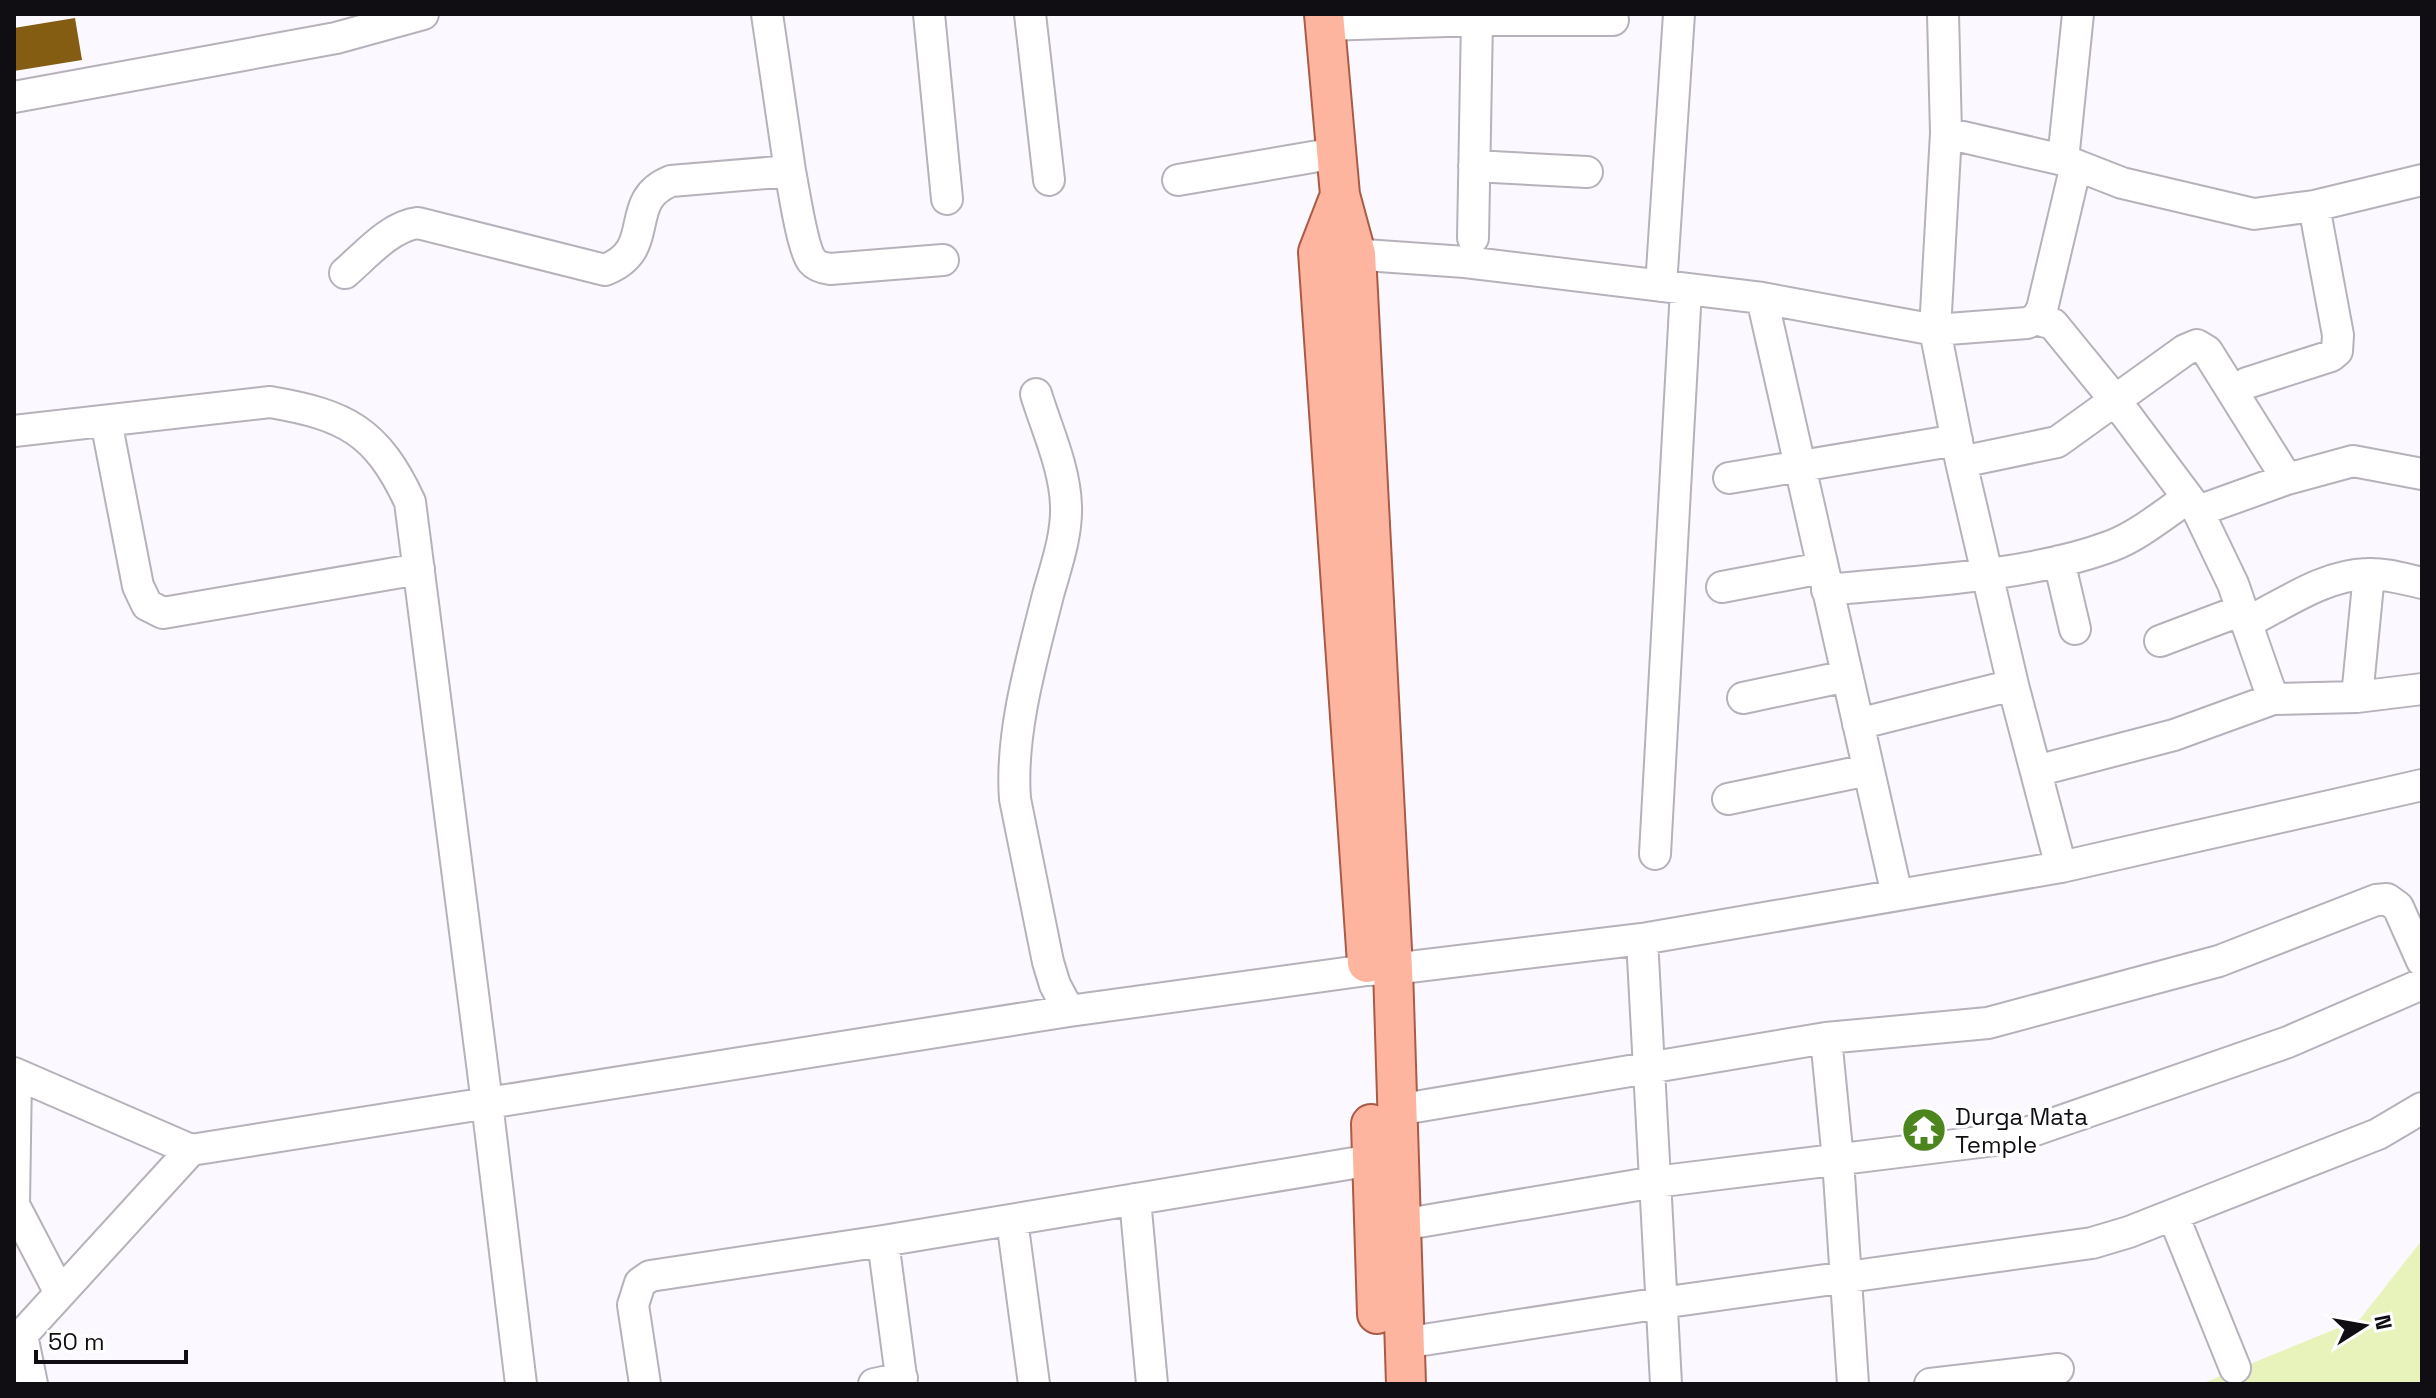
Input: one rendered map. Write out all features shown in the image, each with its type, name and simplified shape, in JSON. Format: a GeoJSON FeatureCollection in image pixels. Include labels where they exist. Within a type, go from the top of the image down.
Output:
{"type":"FeatureCollection","features":[{"type":"Feature","properties":{"kind":"main road"},"geometry":{"type":"LineString","coordinates":[[1325,20],[1340,195],[1356,254],[1380,969],[1372,1160],[1379,1384]]}},
{"type":"Feature","properties":{"kind":"main road"},"geometry":{"type":"LineString","coordinates":[[1340,195],[1318,252],[1380,969],[1397,1110],[1406,1384]]}},
{"type":"Feature","properties":{"kind":"street"},"geometry":{"type":"LineString","coordinates":[[14,97],[336,38],[423,14]]}},
{"type":"Feature","properties":{"kind":"street"},"geometry":{"type":"LineString","coordinates":[[767,14],[790,171],[807,250],[813,263],[830,269],[943,260]]}},
{"type":"Feature","properties":{"kind":"street"},"geometry":{"type":"LineString","coordinates":[[929,14],[947,199]]}},
{"type":"Feature","properties":{"kind":"street"},"geometry":{"type":"LineString","coordinates":[[1030,14],[1049,180]]}},
{"type":"Feature","properties":{"kind":"street"},"geometry":{"type":"LineString","coordinates":[[1655,854],[1674,287],[1679,14]]}},
{"type":"Feature","properties":{"kind":"street"},"geometry":{"type":"LineString","coordinates":[[1943,14],[1946,133],[1935,330],[1959,451],[2013,685],[2061,867]]}},
{"type":"Feature","properties":{"kind":"street"},"geometry":{"type":"LineString","coordinates":[[1318,252],[1465,262],[1762,298],[1935,330],[2027,323],[2036,319],[2042,309],[2070,162],[2078,14]]}},
{"type":"Feature","properties":{"kind":"street"},"geometry":{"type":"LineString","coordinates":[[1325,20],[1613,20]]}},
{"type":"Feature","properties":{"kind":"street"},"geometry":{"type":"LineString","coordinates":[[1473,238],[1477,20]]}},
{"type":"Feature","properties":{"kind":"street"},"geometry":{"type":"LineString","coordinates":[[1946,133],[2070,162],[2122,183],[2254,214],[2314,206],[2422,180]]}},
{"type":"Feature","properties":{"kind":"street"},"geometry":{"type":"LineString","coordinates":[[1178,180],[1336,153]]}},
{"type":"Feature","properties":{"kind":"street"},"geometry":{"type":"LineString","coordinates":[[1474,166],[1587,172]]}},
{"type":"Feature","properties":{"kind":"street"},"geometry":{"type":"LineString","coordinates":[[345,273],[397,229],[418,223],[605,270],[621,264],[632,252],[646,199],[657,186],[671,181],[790,171]]}},
{"type":"Feature","properties":{"kind":"street"},"geometry":{"type":"LineString","coordinates":[[2247,383],[2331,356],[2337,351],[2338,335],[2314,206]]}},
{"type":"Feature","properties":{"kind":"street"},"geometry":{"type":"LineString","coordinates":[[1762,298],[1897,895]]}},
{"type":"Feature","properties":{"kind":"street"},"geometry":{"type":"LineString","coordinates":[[2036,319],[2053,324],[2193,504],[2233,584],[2273,699]]}},
{"type":"Feature","properties":{"kind":"street"},"geometry":{"type":"LineString","coordinates":[[1729,478],[1798,464],[2057,442],[2185,350],[2197,345],[2207,351],[2287,479]]}},
{"type":"Feature","properties":{"kind":"street"},"geometry":{"type":"LineString","coordinates":[[1036,394],[1062,476],[1066,504],[1065,531],[1022,711],[1013,771],[1015,799],[1048,962],[1055,985],[1069,1011]]}},
{"type":"Feature","properties":{"kind":"street"},"geometry":{"type":"LineString","coordinates":[[14,431],[270,402],[304,408],[346,422],[374,444],[396,472],[410,502],[521,1384]]}},
{"type":"Feature","properties":{"kind":"street"},"geometry":{"type":"LineString","coordinates":[[106,421],[138,586],[147,605],[163,613],[419,569]]}},
{"type":"Feature","properties":{"kind":"street"},"geometry":{"type":"LineString","coordinates":[[1722,587],[1825,579],[1988,573],[2059,561],[2112,546],[2193,504],[2353,461],[2422,474]]}},
{"type":"Feature","properties":{"kind":"street"},"geometry":{"type":"LineString","coordinates":[[2059,561],[2075,629]]}},
{"type":"Feature","properties":{"kind":"street"},"geometry":{"type":"LineString","coordinates":[[2357,697],[2369,574]]}},
{"type":"Feature","properties":{"kind":"street"},"geometry":{"type":"LineString","coordinates":[[2160,641],[2244,616],[2349,576],[2369,574],[2422,583]]}},
{"type":"Feature","properties":{"kind":"street"},"geometry":{"type":"LineString","coordinates":[[1743,698],[1847,676]]}},
{"type":"Feature","properties":{"kind":"street"},"geometry":{"type":"LineString","coordinates":[[1858,724],[2013,685]]}},
{"type":"Feature","properties":{"kind":"street"},"geometry":{"type":"LineString","coordinates":[[2036,771],[2174,735],[2273,699],[2357,697],[2422,689]]}},
{"type":"Feature","properties":{"kind":"street"},"geometry":{"type":"LineString","coordinates":[[1728,799],[1868,770]]}},
{"type":"Feature","properties":{"kind":"street"},"geometry":{"type":"LineString","coordinates":[[60,1293],[14,1205],[15,1073],[191,1150],[1069,1011],[1380,969],[1642,939],[2061,867],[2422,785]]}},
{"type":"Feature","properties":{"kind":"street"},"geometry":{"type":"LineString","coordinates":[[1397,1110],[1826,1038],[1988,1023],[2219,961],[2376,900],[2387,899],[2398,907],[2422,961]]}},
{"type":"Feature","properties":{"kind":"street"},"geometry":{"type":"LineString","coordinates":[[1642,939],[1666,1384]]}},
{"type":"Feature","properties":{"kind":"street"},"geometry":{"type":"LineString","coordinates":[[1401,1225],[1655,1182],[2012,1138],[2288,1042],[2422,984]]}},
{"type":"Feature","properties":{"kind":"street"},"geometry":{"type":"LineString","coordinates":[[1826,1038],[1838,1160],[1853,1384]]}},
{"type":"Feature","properties":{"kind":"street"},"geometry":{"type":"LineString","coordinates":[[1404,1343],[1661,1303],[2092,1243],[2173,1215],[2378,1134],[2422,1108]]}},
{"type":"Feature","properties":{"kind":"street"},"geometry":{"type":"LineString","coordinates":[[32,1384],[18,1336],[191,1150]]}},
{"type":"Feature","properties":{"kind":"street"},"geometry":{"type":"LineString","coordinates":[[645,1384],[633,1305],[640,1283],[650,1276],[883,1241],[1372,1160]]}},
{"type":"Feature","properties":{"kind":"street"},"geometry":{"type":"LineString","coordinates":[[1135,1199],[1152,1384]]}},
{"type":"Feature","properties":{"kind":"street"},"geometry":{"type":"LineString","coordinates":[[2173,1215],[2235,1368]]}},
{"type":"Feature","properties":{"kind":"street"},"geometry":{"type":"LineString","coordinates":[[1012,1220],[1034,1384]]}},
{"type":"Feature","properties":{"kind":"street"},"geometry":{"type":"LineString","coordinates":[[883,1241],[893,1382]]}},
{"type":"Feature","properties":{"kind":"street"},"geometry":{"type":"LineString","coordinates":[[1930,1384],[2058,1369]]}},
{"type":"Feature","properties":{"kind":"green space"},"geometry":{"type":"Polygon","coordinates":[[[2422,1240],[2422,1384],[2201,1384],[2360,1319],[2422,1240]]]}},
{"type":"Feature","properties":{"kind":"building"},"geometry":{"type":"Polygon","coordinates":[[[75,18],[82,60],[14,71],[14,28],[75,18]]]}},
{"type":"Feature","properties":{"kind":"place","name":"Durga Mata Temple"},"geometry":{"type":"Point","coordinates":[1924,1130]}}]}
